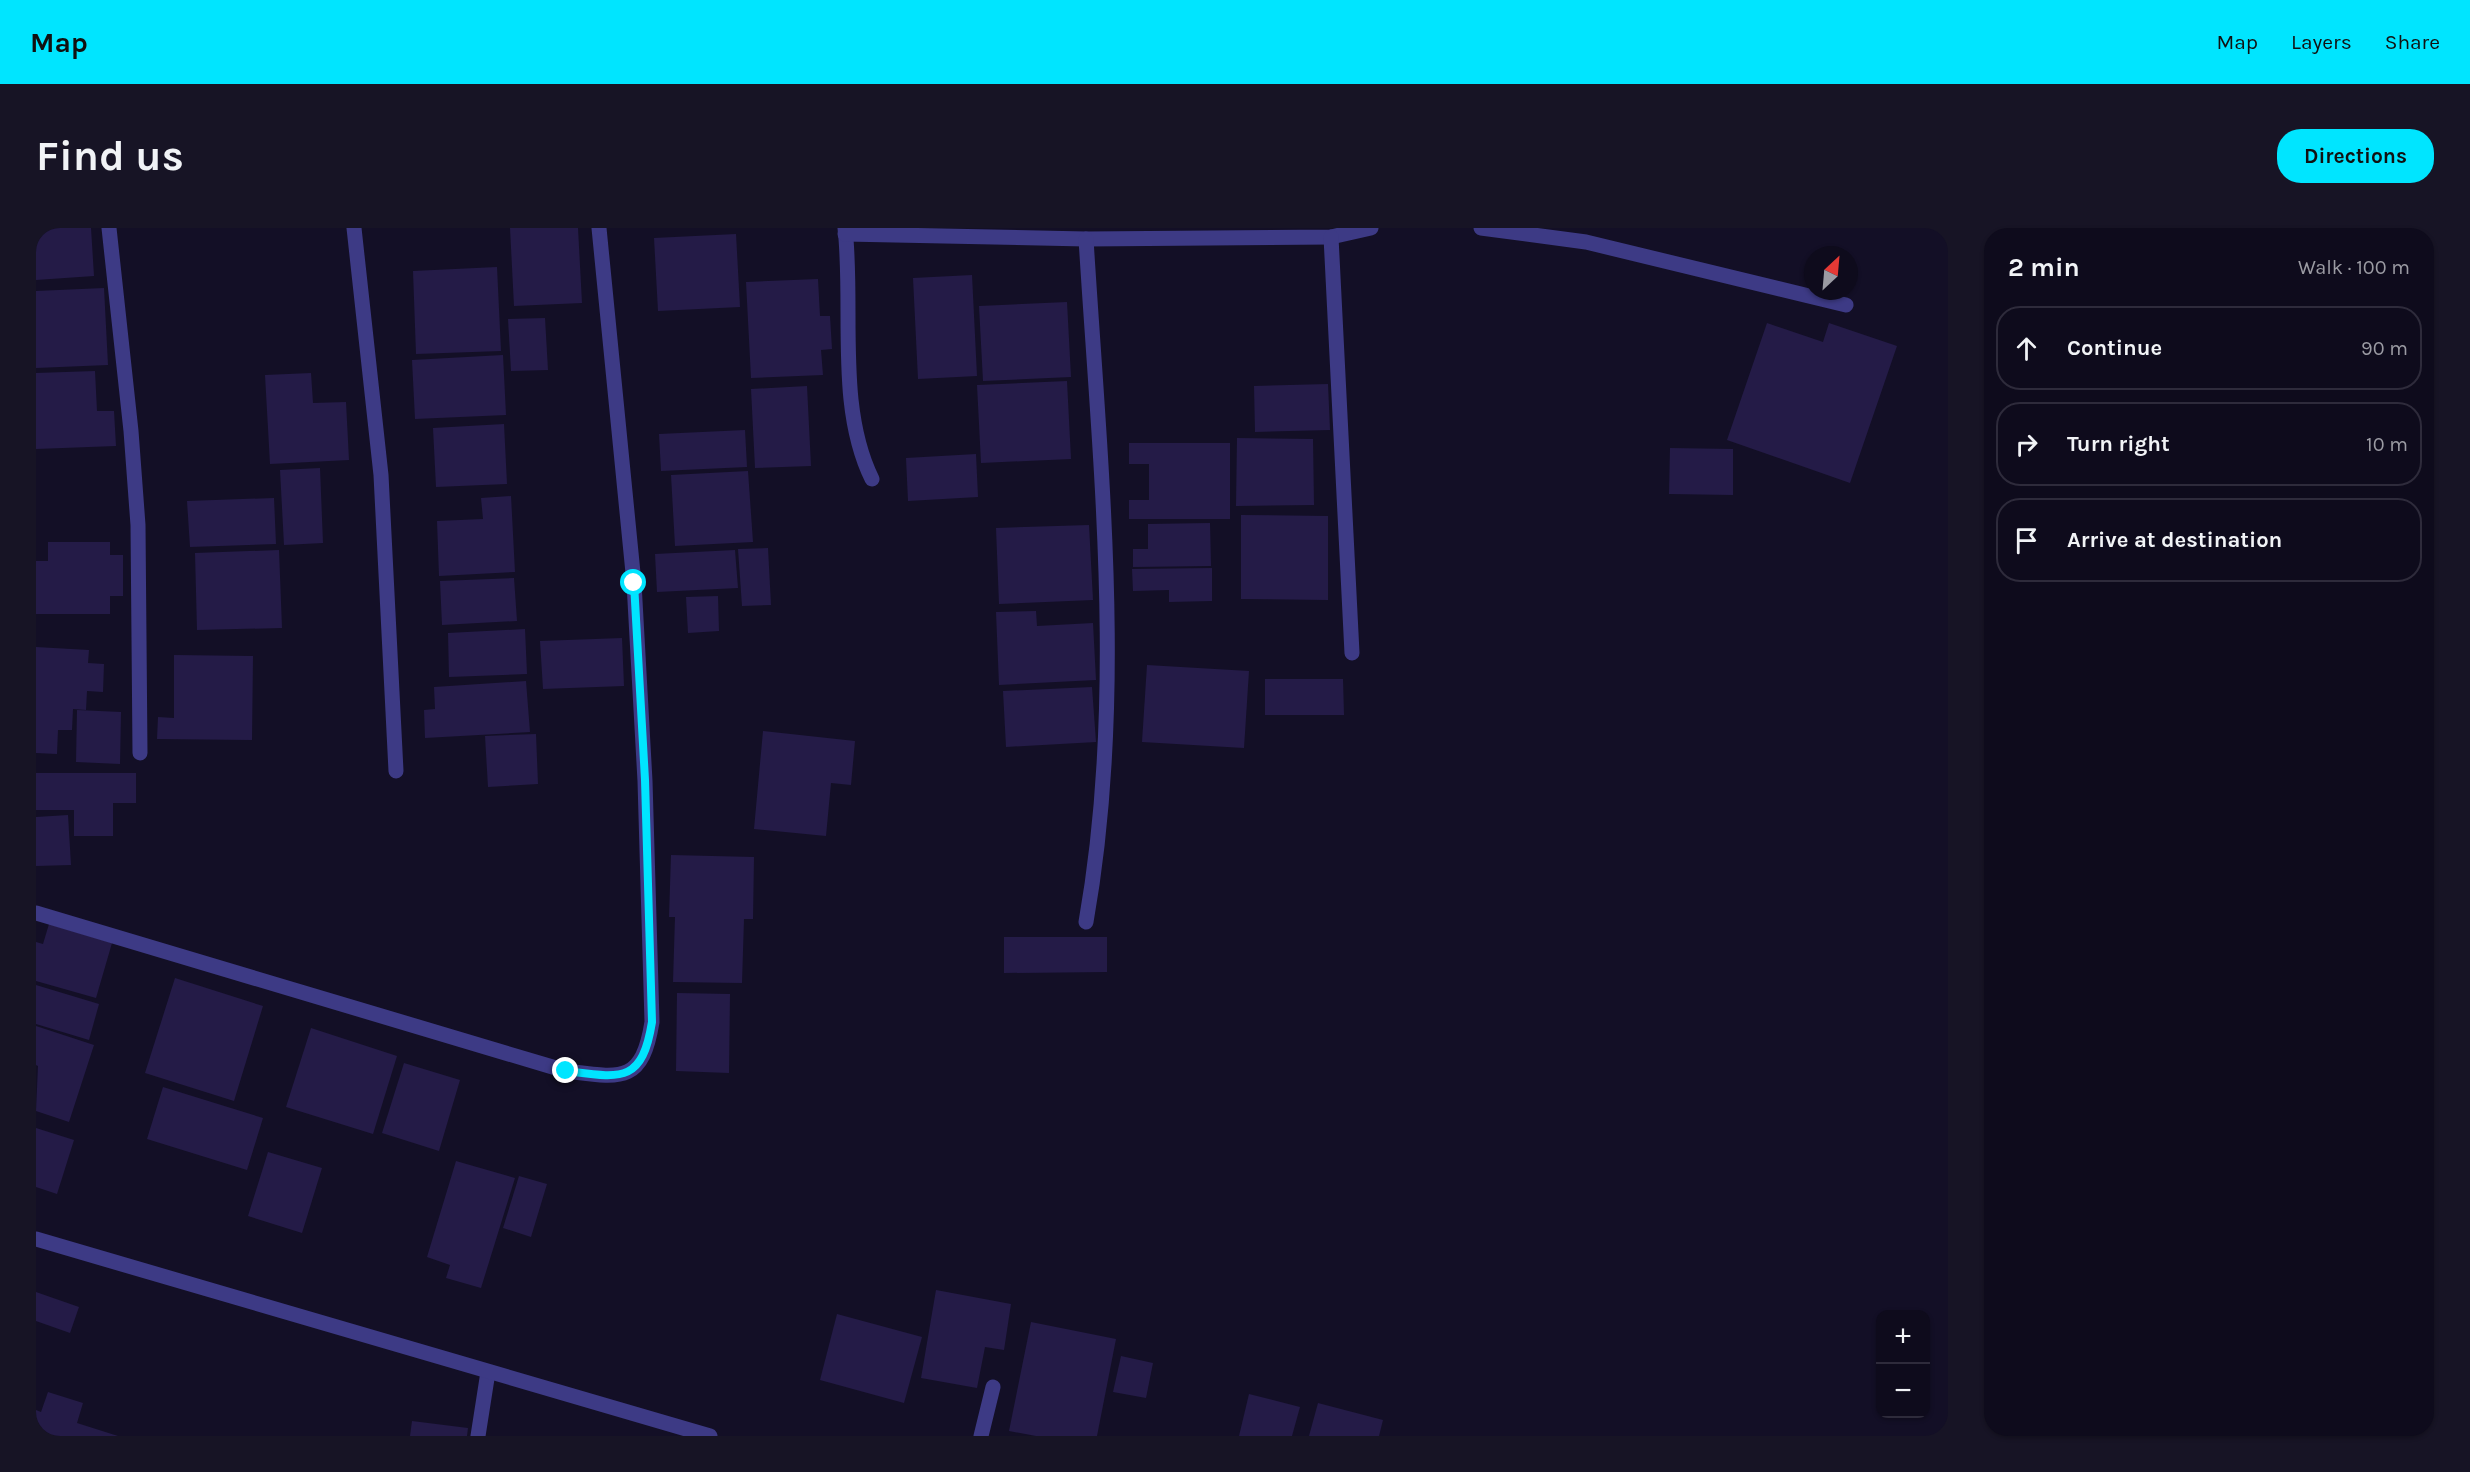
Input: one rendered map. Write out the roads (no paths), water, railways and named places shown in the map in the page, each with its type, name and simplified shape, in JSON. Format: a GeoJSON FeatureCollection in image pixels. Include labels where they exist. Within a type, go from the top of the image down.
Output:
{"type":"FeatureCollection","features":[{"type":"Feature","properties":{"kind":"street"},"geometry":{"type":"LineString","coordinates":[[109,228],[132,431],[138,525],[140,753]]}},
{"type":"Feature","properties":{"kind":"street"},"geometry":{"type":"LineString","coordinates":[[354,228],[381,475],[396,771]]}},
{"type":"Feature","properties":{"kind":"street"},"geometry":{"type":"LineString","coordinates":[[36,912],[566,1071],[604,1076],[626,1074],[636,1067],[644,1055],[652,1022],[645,780],[634,583],[599,228]]}},
{"type":"Feature","properties":{"kind":"street"},"geometry":{"type":"LineString","coordinates":[[872,479],[864,463],[852,417],[845,231],[1086,239],[1331,237],[1371,228]]}},
{"type":"Feature","properties":{"kind":"street"},"geometry":{"type":"LineString","coordinates":[[1481,228],[1586,242],[1846,305]]}},
{"type":"Feature","properties":{"kind":"street"},"geometry":{"type":"LineString","coordinates":[[1331,237],[1352,653]]}},
{"type":"Feature","properties":{"kind":"street"},"geometry":{"type":"LineString","coordinates":[[1086,239],[1106,561],[1108,661],[1107,730],[1095,874],[1086,922]]}},
{"type":"Feature","properties":{"kind":"street"},"geometry":{"type":"LineString","coordinates":[[36,1239],[710,1436]]}},
{"type":"Feature","properties":{"kind":"street"},"geometry":{"type":"LineString","coordinates":[[478,1436],[488,1372]]}},
{"type":"Feature","properties":{"kind":"street"},"geometry":{"type":"LineString","coordinates":[[981,1436],[993,1387]]}}]}
